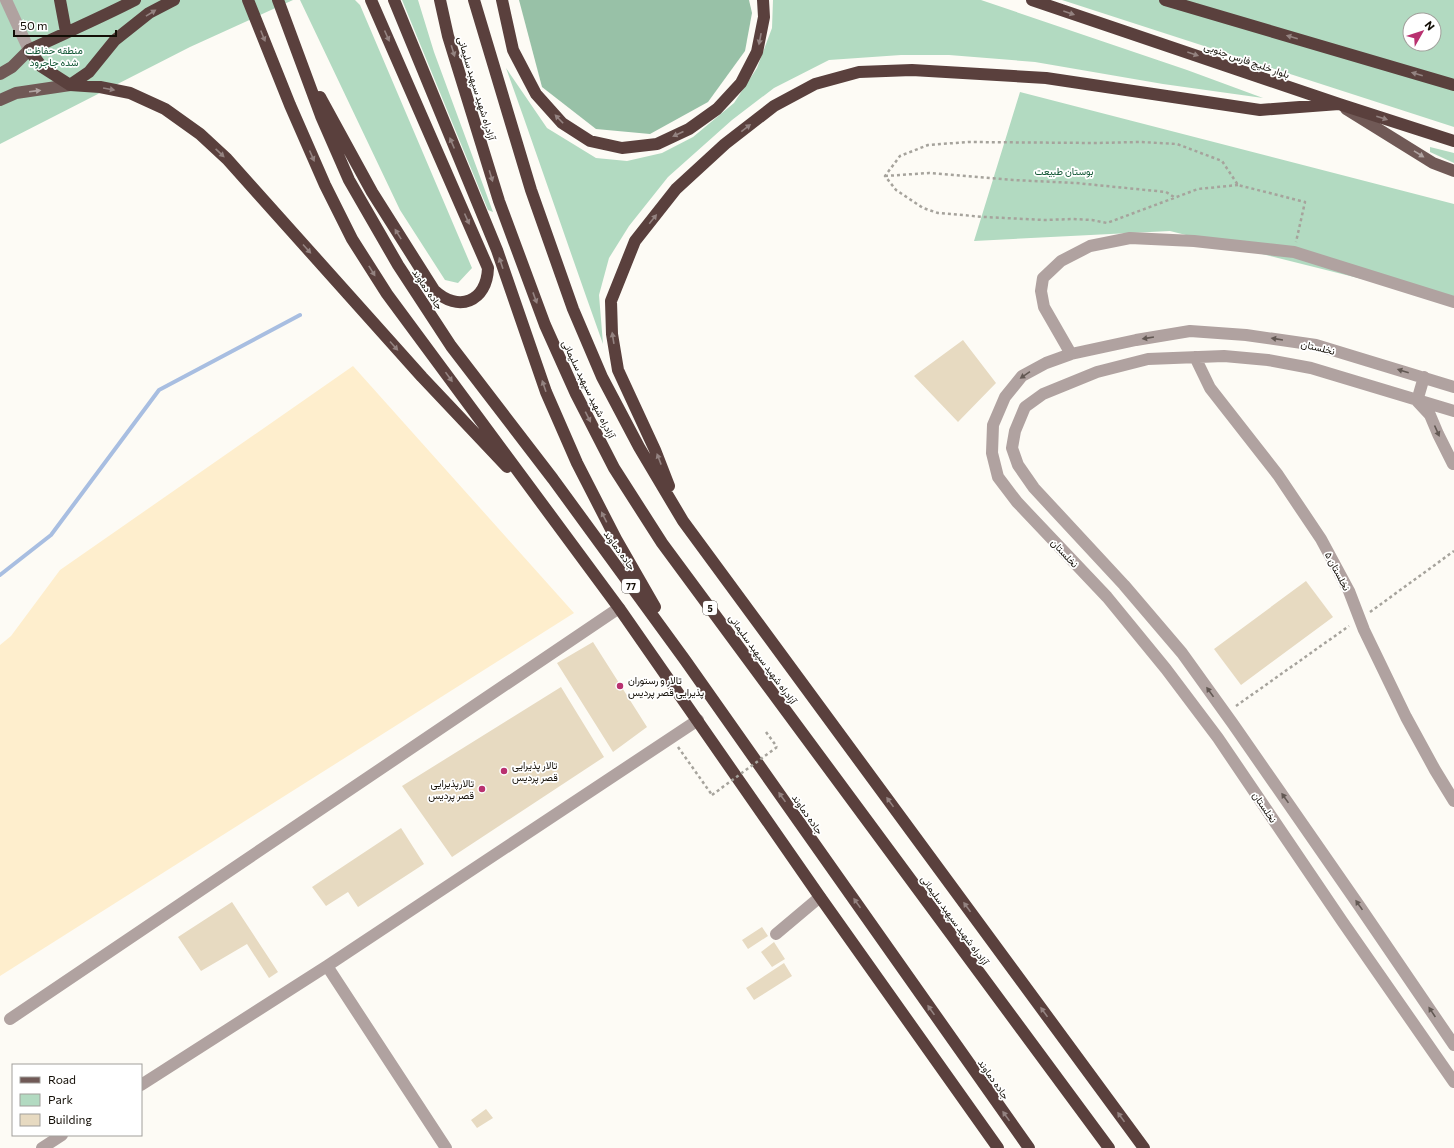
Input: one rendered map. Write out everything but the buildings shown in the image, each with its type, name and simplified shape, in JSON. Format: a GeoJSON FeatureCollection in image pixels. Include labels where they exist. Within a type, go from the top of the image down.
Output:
{"type":"FeatureCollection","features":[{"type":"Feature","properties":{"kind":"highway"},"geometry":{"type":"LineString","coordinates":[[60,0],[66,32]]}},
{"type":"Feature","properties":{"kind":"highway"},"geometry":{"type":"LineString","coordinates":[[136,0],[90,23],[66,32],[29,50],[42,67],[70,85],[100,87],[130,93],[165,109],[200,134],[227,159],[422,377],[540,502]]}},
{"type":"Feature","properties":{"kind":"highway"},"geometry":{"type":"LineString","coordinates":[[70,85],[89,72],[115,40],[149,13],[174,0]]}},
{"type":"Feature","properties":{"kind":"highway","name":"77"},"geometry":{"type":"LineString","coordinates":[[248,0],[290,105],[325,185],[352,239],[387,294],[619,608],[820,897],[998,1148]]}},
{"type":"Feature","properties":{"kind":"highway","name":"جاده دماوند"},"geometry":{"type":"LineString","coordinates":[[278,0],[321,116],[349,180],[398,265],[451,346],[553,479],[686,660],[1029,1148]]}},
{"type":"Feature","properties":{"kind":"highway"},"geometry":{"type":"LineString","coordinates":[[298,57],[372,192],[434,290],[442,298],[453,302],[464,302],[475,298],[483,290],[488,280],[488,268],[372,0]]}},
{"type":"Feature","properties":{"kind":"highway"},"geometry":{"type":"LineString","coordinates":[[394,0],[497,250],[546,392],[577,463],[616,540],[686,660]]}},
{"type":"Feature","properties":{"kind":"highway"},"geometry":{"type":"LineString","coordinates":[[435,0],[448,36]]}},
{"type":"Feature","properties":{"kind":"highway","name":"آزادراه شهید سپهبد سلیمانی"},"geometry":{"type":"LineString","coordinates":[[440,0],[448,36],[499,201],[545,325],[576,394],[614,468],[662,543],[1109,1148]]}},
{"type":"Feature","properties":{"kind":"highway","name":"آزادراه شهید سپهبد سلیمانی"},"geometry":{"type":"LineString","coordinates":[[474,0],[531,190],[573,309],[602,377],[639,447],[683,521],[1144,1148]]}},
{"type":"Feature","properties":{"kind":"highway"},"geometry":{"type":"LineString","coordinates":[[483,0],[484,37]]}},
{"type":"Feature","properties":{"kind":"highway"},"geometry":{"type":"LineString","coordinates":[[502,0],[512,50],[536,94],[562,123],[590,141],[622,148],[657,144],[689,129],[717,109],[740,83],[757,52],[764,17],[763,0]]}},
{"type":"Feature","properties":{"kind":"highway","name":"بلوار خلیج فارس جنوبی"},"geometry":{"type":"LineString","coordinates":[[1032,0],[1339,104],[1454,141]]}},
{"type":"Feature","properties":{"kind":"highway"},"geometry":{"type":"LineString","coordinates":[[1165,0],[1454,85]]}},
{"type":"Feature","properties":{"kind":"highway"},"geometry":{"type":"LineString","coordinates":[[683,521],[655,450],[618,370],[612,334],[612,301],[635,241],[676,189],[725,144],[774,106],[815,84],[860,72],[912,70],[1046,78],[1260,110],[1339,104]]}},
{"type":"Feature","properties":{"kind":"main road"},"geometry":{"type":"LineString","coordinates":[[0,74],[12,67],[29,50]]}},
{"type":"Feature","properties":{"kind":"main road"},"geometry":{"type":"LineString","coordinates":[[0,100],[16,93],[70,85]]}},
{"type":"Feature","properties":{"kind":"main road"},"geometry":{"type":"LineString","coordinates":[[1339,104],[1433,163],[1454,170]]}},
{"type":"Feature","properties":{"kind":"street"},"geometry":{"type":"LineString","coordinates":[[6,0],[29,50]]}},
{"type":"Feature","properties":{"kind":"street"},"geometry":{"type":"LineString","coordinates":[[1071,354],[1044,307],[1041,292],[1043,278],[1061,261],[1090,246],[1130,238],[1194,241],[1294,252],[1454,302]]}},
{"type":"Feature","properties":{"kind":"street","name":"نخلستان"},"geometry":{"type":"LineString","coordinates":[[1454,387],[1316,345],[1246,334],[1190,332],[1136,340],[1071,354],[1046,363],[1022,376],[1005,397],[993,424],[992,454],[998,477],[1017,502],[1107,597],[1176,681],[1218,738],[1454,1082]]}},
{"type":"Feature","properties":{"kind":"street"},"geometry":{"type":"LineString","coordinates":[[1454,411],[1311,368],[1268,360],[1224,356],[1148,359],[1098,372],[1043,394],[1025,407],[1015,431],[1012,448],[1018,465],[1034,488],[1129,590],[1182,653],[1360,907],[1454,1045]]}},
{"type":"Feature","properties":{"kind":"street","name":"نخلستان ۵"},"geometry":{"type":"LineString","coordinates":[[1195,357],[1210,388],[1278,475],[1321,539],[1349,591],[1360,619],[1406,717],[1454,801]]}},
{"type":"Feature","properties":{"kind":"street"},"geometry":{"type":"LineString","coordinates":[[1417,401],[1424,377]]}},
{"type":"Feature","properties":{"kind":"street"},"geometry":{"type":"LineString","coordinates":[[1417,401],[1430,415],[1438,434],[1454,462]]}},
{"type":"Feature","properties":{"kind":"street"},"geometry":{"type":"LineString","coordinates":[[10,1019],[619,608]]}},
{"type":"Feature","properties":{"kind":"street"},"geometry":{"type":"LineString","coordinates":[[142,1084],[327,966],[698,720]]}},
{"type":"Feature","properties":{"kind":"street"},"geometry":{"type":"LineString","coordinates":[[776,934],[820,897]]}},
{"type":"Feature","properties":{"kind":"street"},"geometry":{"type":"LineString","coordinates":[[327,966],[446,1148]]}},
{"type":"Feature","properties":{"kind":"street"},"geometry":{"type":"LineString","coordinates":[[42,1148],[60,1136]]}},
{"type":"Feature","properties":{"kind":"path"},"geometry":{"type":"LineString","coordinates":[[885,176],[900,156],[928,145],[968,142],[1141,142],[1176,144],[1222,160],[1238,185]]}},
{"type":"Feature","properties":{"kind":"path"},"geometry":{"type":"LineString","coordinates":[[885,176],[929,173],[1014,180],[1076,183],[1166,192],[1174,198]]}},
{"type":"Feature","properties":{"kind":"path"},"geometry":{"type":"LineString","coordinates":[[885,176],[896,190],[923,208],[938,213],[1045,220],[1092,220],[1107,223],[1198,189],[1238,185],[1305,202],[1294,252]]}},
{"type":"Feature","properties":{"kind":"path"},"geometry":{"type":"LineString","coordinates":[[1226,714],[1454,551]]}},
{"type":"Feature","properties":{"kind":"path"},"geometry":{"type":"LineString","coordinates":[[671,738],[712,795],[777,747],[766,732]]}},
{"type":"Feature","properties":{"kind":"shaded area"},"geometry":{"type":"Polygon","coordinates":[[[353,366],[574,613],[0,976],[0,645],[11,636],[60,570],[353,366]]]}},
{"type":"Feature","properties":{"kind":"green space","name":"منطقه حفاظت شده جاجرود"},"geometry":{"type":"Polygon","coordinates":[[[0,0],[293,0],[190,47],[0,144],[0,0]]]}},
{"type":"Feature","properties":{"kind":"green space"},"geometry":{"type":"Polygon","coordinates":[[[300,0],[355,0],[360,5],[472,268],[458,283],[445,280],[400,210],[300,0]]]}},
{"type":"Feature","properties":{"kind":"green space"},"geometry":{"type":"Polygon","coordinates":[[[402,0],[418,0],[434,52],[493,212],[488,210],[402,0]]]}},
{"type":"Feature","properties":{"kind":"green space"},"geometry":{"type":"Polygon","coordinates":[[[519,0],[749,0],[752,13],[745,51],[708,102],[650,134],[596,129],[542,87],[519,0]]]}},
{"type":"Feature","properties":{"kind":"green space"},"geometry":{"type":"Polygon","coordinates":[[[773,0],[981,0],[1187,70],[1263,98],[1163,84],[1035,62],[949,55],[901,55],[829,60],[774,88],[732,120],[668,177],[629,226],[609,258],[599,295],[603,344],[506,68],[547,128],[596,158],[627,161],[662,153],[693,137],[734,103],[757,68],[772,28],[773,0]]]}},
{"type":"Feature","properties":{"kind":"green space"},"geometry":{"type":"Polygon","coordinates":[[[1062,0],[1454,0],[1454,127],[1062,0]]]}},
{"type":"Feature","properties":{"kind":"green space","name":"بوستان طبیعت"},"geometry":{"type":"Polygon","coordinates":[[[1020,92],[1454,204],[1454,302],[1170,231],[974,241],[1020,92]]]}},
{"type":"Feature","properties":{"kind":"green space"},"geometry":{"type":"Polygon","coordinates":[[[1430,147],[1454,153],[1454,163],[1430,152],[1430,147]]]}},
{"type":"Feature","properties":{"kind":"waterway"},"geometry":{"type":"LineString","coordinates":[[0,575],[51,535],[159,390],[300,315]]}},
{"type":"Feature","properties":{"kind":"place","name":"تالار و رستوران پذیرایی قصر پردیس"},"geometry":{"type":"Point","coordinates":[620,686]}},
{"type":"Feature","properties":{"kind":"place","name":"تالار پذیرایی قصر پردیس"},"geometry":{"type":"Point","coordinates":[504,771]}},
{"type":"Feature","properties":{"kind":"place","name":"تالارپذیرایی قصر پردیس"},"geometry":{"type":"Point","coordinates":[482,789]}}]}
